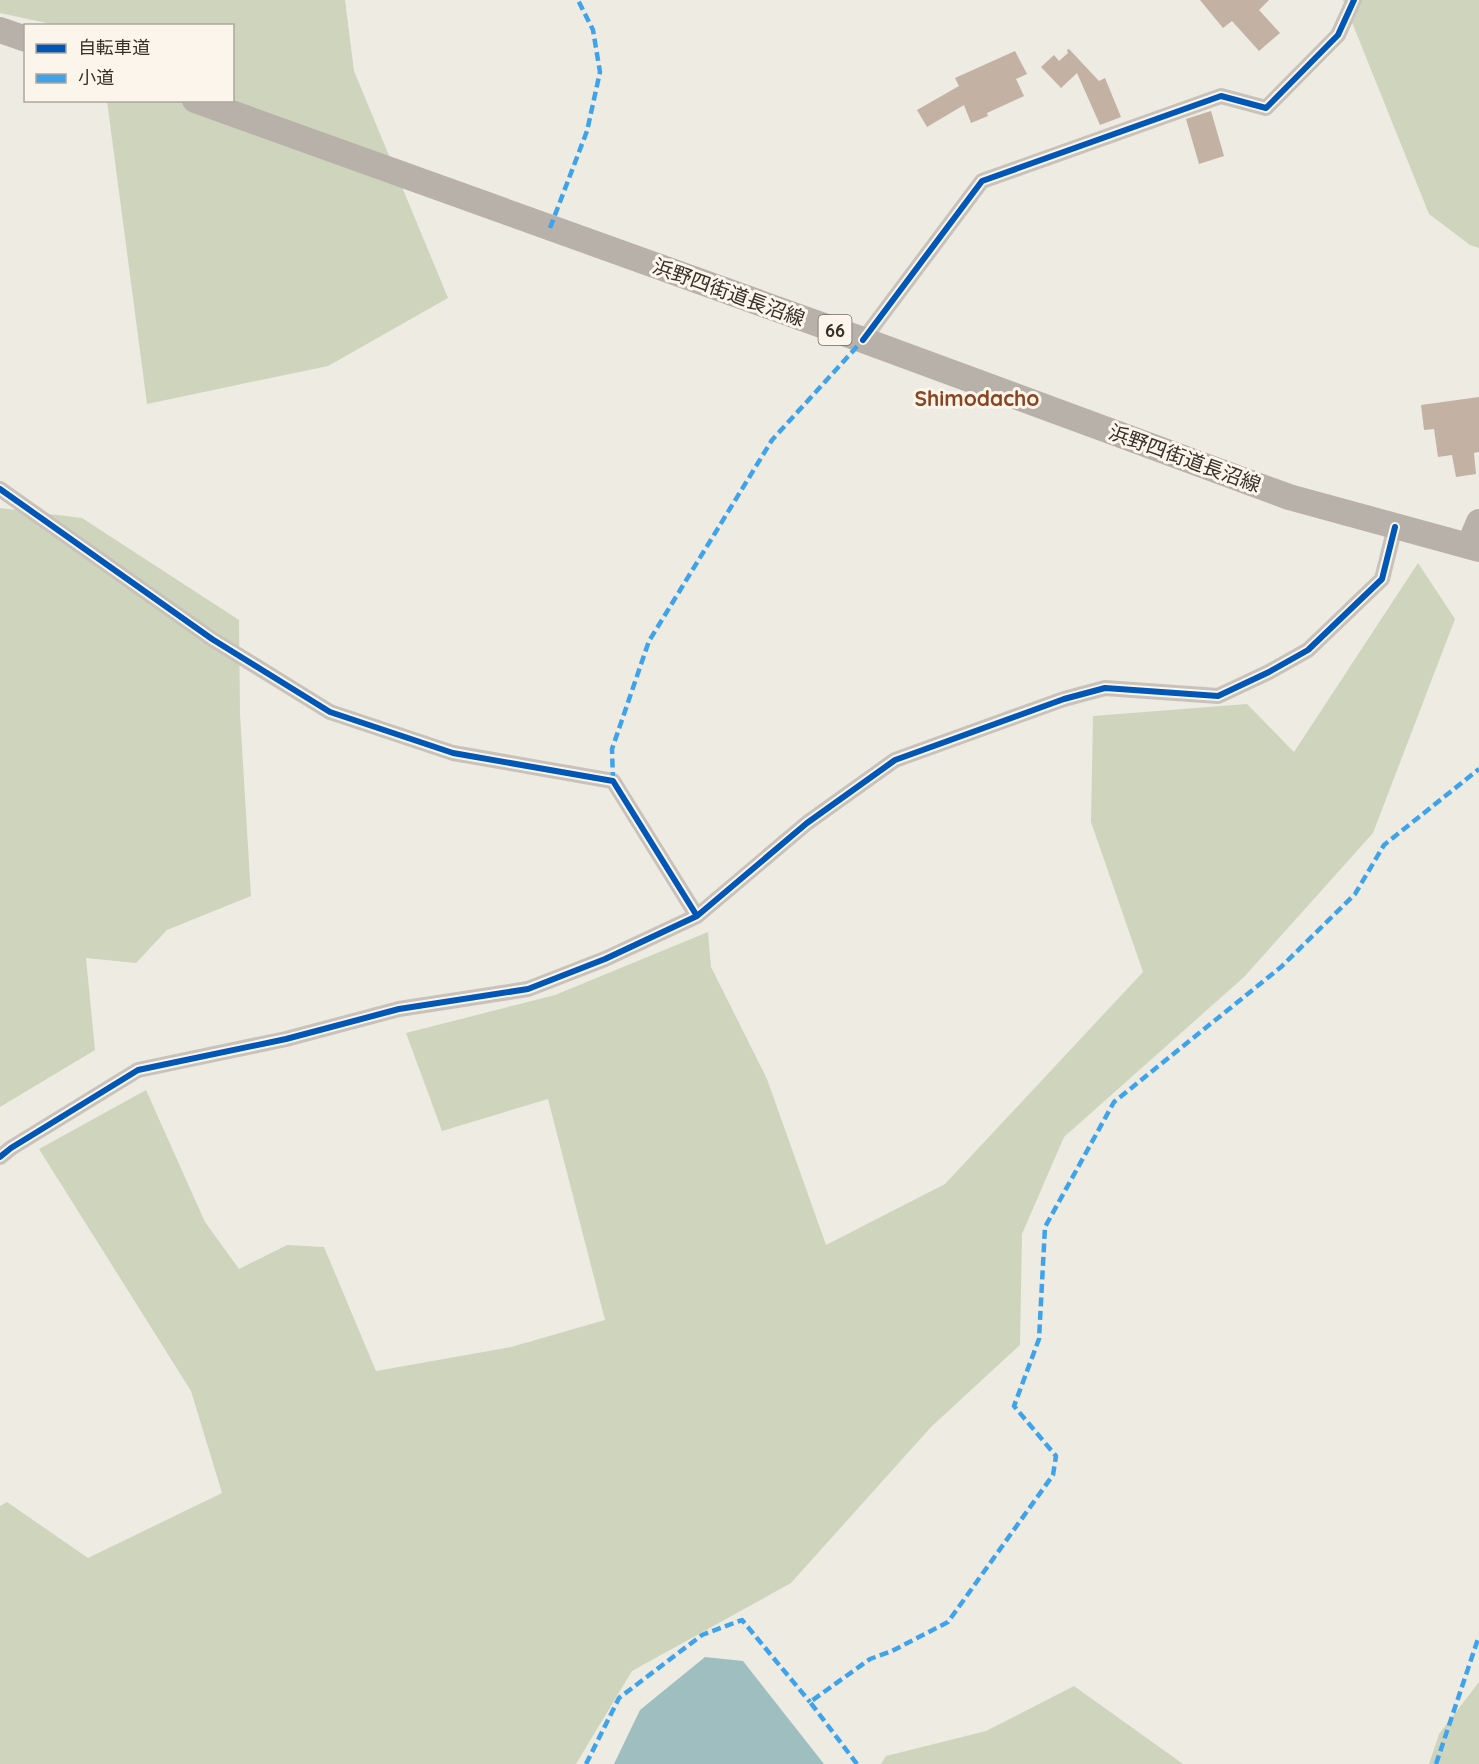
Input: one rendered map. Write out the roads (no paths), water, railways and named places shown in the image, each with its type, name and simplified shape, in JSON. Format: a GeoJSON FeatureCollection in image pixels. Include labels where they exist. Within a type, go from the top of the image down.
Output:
{"type":"FeatureCollection","features":[{"type":"Feature","properties":{"kind":"main road"},"geometry":{"type":"LineString","coordinates":[[0,30],[24,38]]}},
{"type":"Feature","properties":{"kind":"main road","name":"浜野四街道長沼線"},"geometry":{"type":"LineString","coordinates":[[201,102],[863,340],[1289,497],[1474,548],[1479,522]]}},
{"type":"Feature","properties":{"kind":"street"},"geometry":{"type":"LineString","coordinates":[[863,340],[982,181],[1221,96],[1266,108],[1338,35],[1354,0]]}},
{"type":"Feature","properties":{"kind":"street"},"geometry":{"type":"LineString","coordinates":[[0,489],[212,639],[330,712],[453,753],[613,781],[697,916]]}},
{"type":"Feature","properties":{"kind":"street"},"geometry":{"type":"LineString","coordinates":[[0,1157],[138,1070],[286,1039],[399,1009],[528,989],[606,959],[697,916],[807,823],[895,760],[1064,699],[1105,688],[1218,696],[1308,650],[1382,579],[1395,527]]}},
{"type":"Feature","properties":{"kind":"water"},"geometry":{"type":"Polygon","coordinates":[[[705,1657],[743,1661],[824,1764],[614,1764],[640,1710],[705,1657]]]}},
{"type":"Feature","properties":{"kind":"district","name":"Shimodacho"},"geometry":{"type":"Point","coordinates":[977,398]}}]}
